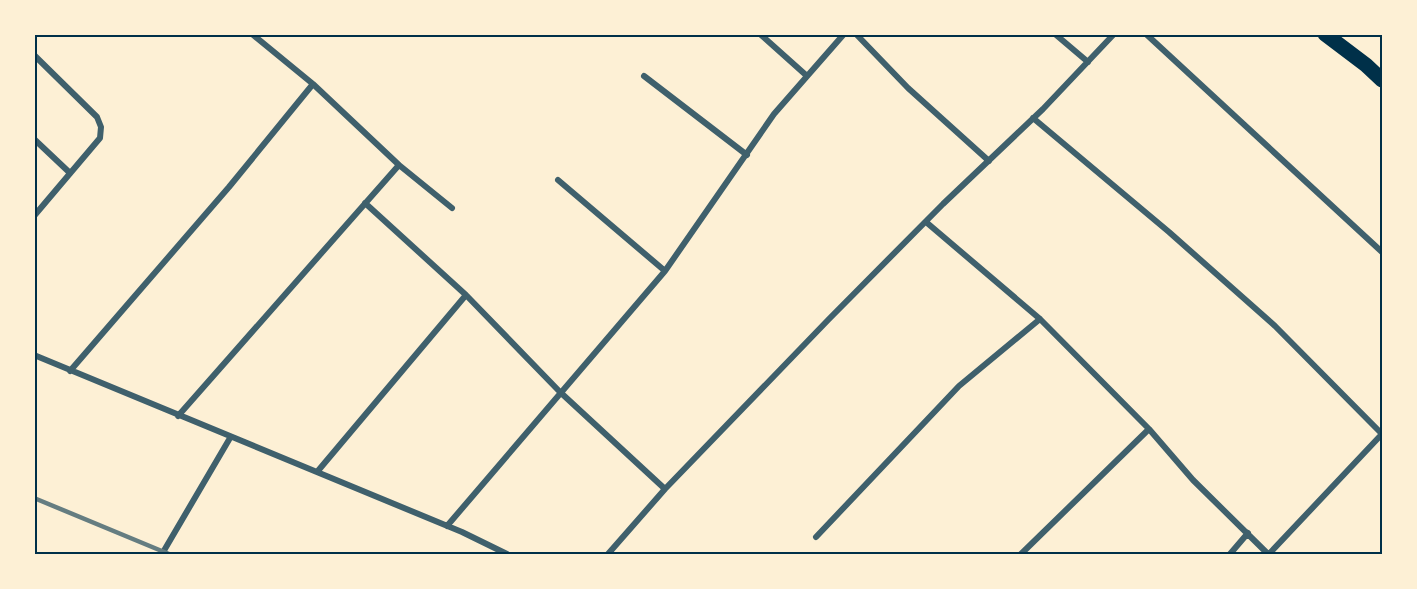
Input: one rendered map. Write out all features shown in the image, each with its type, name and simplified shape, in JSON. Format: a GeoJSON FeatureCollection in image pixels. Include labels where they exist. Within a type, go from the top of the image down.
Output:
{"type":"FeatureCollection","features":[{"type":"Feature","properties":{"kind":"main road"},"geometry":{"type":"LineString","coordinates":[[1325,34],[1366,64],[1383,80]]}},
{"type":"Feature","properties":{"kind":"main road"},"geometry":{"type":"LineString","coordinates":[[1366,64],[1383,66]]}},
{"type":"Feature","properties":{"kind":"street"},"geometry":{"type":"LineString","coordinates":[[252,34],[313,84],[399,165],[452,208]]}},
{"type":"Feature","properties":{"kind":"street"},"geometry":{"type":"LineString","coordinates":[[760,34],[807,76]]}},
{"type":"Feature","properties":{"kind":"street"},"geometry":{"type":"LineString","coordinates":[[447,526],[665,271],[774,114],[844,34]]}},
{"type":"Feature","properties":{"kind":"street"},"geometry":{"type":"LineString","coordinates":[[856,34],[908,88],[989,161]]}},
{"type":"Feature","properties":{"kind":"street"},"geometry":{"type":"LineString","coordinates":[[1055,34],[1088,62]]}},
{"type":"Feature","properties":{"kind":"street"},"geometry":{"type":"LineString","coordinates":[[608,555],[665,489],[926,222],[1034,118],[1114,34]]}},
{"type":"Feature","properties":{"kind":"street"},"geometry":{"type":"LineString","coordinates":[[1146,34],[1383,252]]}},
{"type":"Feature","properties":{"kind":"street"},"geometry":{"type":"LineString","coordinates":[[34,55],[97,117],[102,127],[100,138],[34,216]]}},
{"type":"Feature","properties":{"kind":"street"},"geometry":{"type":"LineString","coordinates":[[644,76],[747,155]]}},
{"type":"Feature","properties":{"kind":"street"},"geometry":{"type":"LineString","coordinates":[[70,370],[229,188],[313,84]]}},
{"type":"Feature","properties":{"kind":"street"},"geometry":{"type":"LineString","coordinates":[[926,222],[1040,319],[1149,429],[1193,480],[1268,555],[1382,434],[1275,326],[1169,232],[1034,118]]}},
{"type":"Feature","properties":{"kind":"street"},"geometry":{"type":"LineString","coordinates":[[34,139],[70,173]]}},
{"type":"Feature","properties":{"kind":"street"},"geometry":{"type":"LineString","coordinates":[[178,416],[399,165]]}},
{"type":"Feature","properties":{"kind":"street"},"geometry":{"type":"LineString","coordinates":[[558,180],[665,271]]}},
{"type":"Feature","properties":{"kind":"street"},"geometry":{"type":"LineString","coordinates":[[365,202],[466,295],[560,392],[665,489]]}},
{"type":"Feature","properties":{"kind":"street"},"geometry":{"type":"LineString","coordinates":[[317,472],[466,295]]}},
{"type":"Feature","properties":{"kind":"street"},"geometry":{"type":"LineString","coordinates":[[816,537],[959,386],[1040,319]]}},
{"type":"Feature","properties":{"kind":"street"},"geometry":{"type":"LineString","coordinates":[[34,355],[447,526],[507,555]]}},
{"type":"Feature","properties":{"kind":"street"},"geometry":{"type":"LineString","coordinates":[[1021,555],[1149,429]]}},
{"type":"Feature","properties":{"kind":"street"},"geometry":{"type":"LineString","coordinates":[[162,555],[230,438]]}},
{"type":"Feature","properties":{"kind":"street"},"geometry":{"type":"LineString","coordinates":[[1230,555],[1248,533]]}},
{"type":"Feature","properties":{"kind":"railway"},"geometry":{"type":"LineString","coordinates":[[34,498],[169,554]]}}]}
